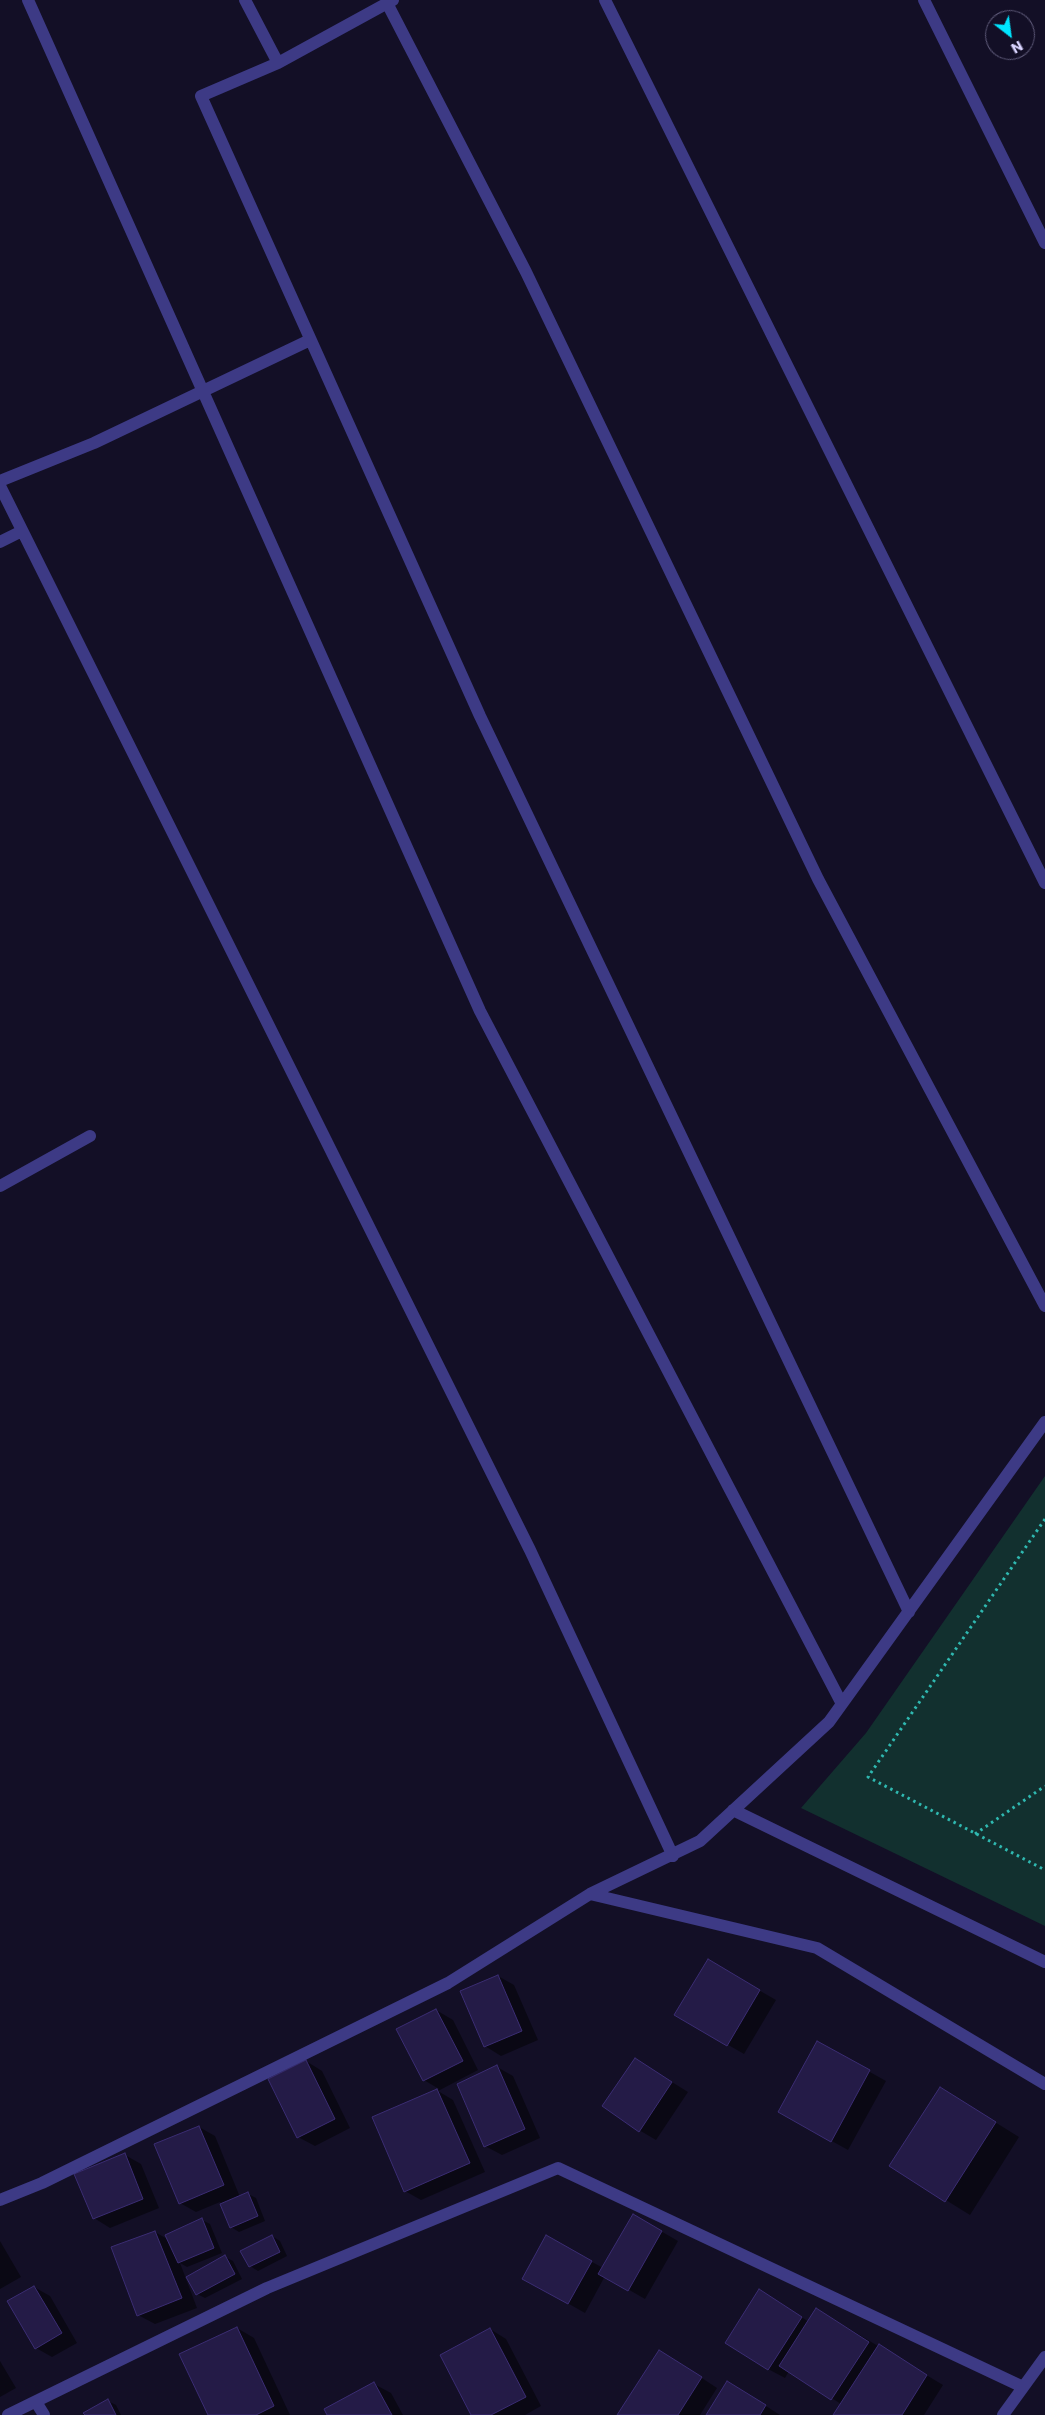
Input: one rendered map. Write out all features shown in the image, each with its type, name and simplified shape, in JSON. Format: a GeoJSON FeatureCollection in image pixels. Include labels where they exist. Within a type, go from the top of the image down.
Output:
{"type":"FeatureCollection","features":[{"type":"Feature","properties":{"kind":"street"},"geometry":{"type":"LineString","coordinates":[[28,0],[480,1011],[842,1704]]}},
{"type":"Feature","properties":{"kind":"street"},"geometry":{"type":"LineString","coordinates":[[245,0],[278,63]]}},
{"type":"Feature","properties":{"kind":"street"},"geometry":{"type":"LineString","coordinates":[[605,0],[1045,883]]}},
{"type":"Feature","properties":{"kind":"street"},"geometry":{"type":"LineString","coordinates":[[924,0],[1045,243]]}},
{"type":"Feature","properties":{"kind":"street"},"geometry":{"type":"LineString","coordinates":[[909,1612],[480,716],[201,96],[278,63],[390,2],[526,272],[818,879],[1045,1306]]}},
{"type":"Feature","properties":{"kind":"street"},"geometry":{"type":"LineString","coordinates":[[0,481],[94,443],[310,340]]}},
{"type":"Feature","properties":{"kind":"street"},"geometry":{"type":"LineString","coordinates":[[0,486],[530,1550],[673,1856]]}},
{"type":"Feature","properties":{"kind":"street"},"geometry":{"type":"LineString","coordinates":[[0,542],[22,531]]}},
{"type":"Feature","properties":{"kind":"street"},"geometry":{"type":"LineString","coordinates":[[0,1186],[90,1136]]}},
{"type":"Feature","properties":{"kind":"street"},"geometry":{"type":"LineString","coordinates":[[0,2200],[42,2183],[448,1983],[590,1894],[673,1856],[700,1841],[829,1722],[1045,1422]]}},
{"type":"Feature","properties":{"kind":"street"},"geometry":{"type":"LineString","coordinates":[[733,1810],[1045,1962]]}},
{"type":"Feature","properties":{"kind":"street"},"geometry":{"type":"LineString","coordinates":[[590,1894],[817,1948],[1045,2084]]}},
{"type":"Feature","properties":{"kind":"street"},"geometry":{"type":"LineString","coordinates":[[8,2415],[267,2288],[558,2168],[1023,2387]]}},
{"type":"Feature","properties":{"kind":"street"},"geometry":{"type":"LineString","coordinates":[[1003,2415],[1045,2357]]}},
{"type":"Feature","properties":{"kind":"street"},"geometry":{"type":"LineString","coordinates":[[36,2402],[44,2415]]}},
{"type":"Feature","properties":{"kind":"path"},"geometry":{"type":"LineString","coordinates":[[1045,1519],[868,1777],[1045,1870]]}},
{"type":"Feature","properties":{"kind":"path"},"geometry":{"type":"LineString","coordinates":[[975,1834],[1045,1786]]}},
{"type":"Feature","properties":{"kind":"green space"},"geometry":{"type":"Polygon","coordinates":[[[1045,1476],[1045,1926],[801,1808],[866,1733],[1045,1476]]]}},
{"type":"Feature","properties":{"kind":"building"},"geometry":{"type":"Polygon","coordinates":[[[708,1959],[760,1990],[727,2046],[674,2015],[708,1959]]]}},
{"type":"Feature","properties":{"kind":"building"},"geometry":{"type":"Polygon","coordinates":[[[498,1975],[522,2031],[484,2047],[460,1991],[498,1975]]]}},
{"type":"Feature","properties":{"kind":"building"},"geometry":{"type":"Polygon","coordinates":[[[436,2009],[463,2061],[423,2081],[396,2029],[436,2009]]]}},
{"type":"Feature","properties":{"kind":"building"},"geometry":{"type":"Polygon","coordinates":[[[817,2041],[870,2070],[831,2142],[778,2112],[817,2041]]]}},
{"type":"Feature","properties":{"kind":"building"},"geometry":{"type":"Polygon","coordinates":[[[635,2058],[672,2082],[639,2132],[602,2106],[635,2058]]]}},
{"type":"Feature","properties":{"kind":"building"},"geometry":{"type":"Polygon","coordinates":[[[306,2060],[335,2119],[297,2138],[268,2079],[306,2060]]]}},
{"type":"Feature","properties":{"kind":"building"},"geometry":{"type":"Polygon","coordinates":[[[497,2065],[525,2129],[484,2147],[457,2084],[497,2065]]]}},
{"type":"Feature","properties":{"kind":"building"},"geometry":{"type":"Polygon","coordinates":[[[940,2087],[996,2122],[945,2202],[889,2166],[940,2087]]]}},
{"type":"Feature","properties":{"kind":"building"},"geometry":{"type":"Polygon","coordinates":[[[437,2089],[470,2163],[404,2192],[372,2117],[437,2089]]]}},
{"type":"Feature","properties":{"kind":"building"},"geometry":{"type":"Polygon","coordinates":[[[199,2126],[224,2185],[179,2204],[154,2144],[199,2126]]]}},
{"type":"Feature","properties":{"kind":"building"},"geometry":{"type":"Polygon","coordinates":[[[125,2153],[143,2199],[93,2219],[74,2174],[125,2153]]]}},
{"type":"Feature","properties":{"kind":"building"},"geometry":{"type":"Polygon","coordinates":[[[248,2192],[258,2216],[230,2228],[220,2204],[248,2192]]]}},
{"type":"Feature","properties":{"kind":"building"},"geometry":{"type":"Polygon","coordinates":[[[633,2214],[662,2231],[628,2291],[598,2274],[633,2214]]]}},
{"type":"Feature","properties":{"kind":"building"},"geometry":{"type":"Polygon","coordinates":[[[202,2218],[214,2248],[178,2263],[165,2235],[202,2218]]]}},
{"type":"Feature","properties":{"kind":"building"},"geometry":{"type":"Polygon","coordinates":[[[155,2231],[182,2298],[137,2316],[111,2247],[155,2231]]]}},
{"type":"Feature","properties":{"kind":"building"},"geometry":{"type":"Polygon","coordinates":[[[272,2235],[280,2252],[249,2267],[240,2251],[272,2235]]]}},
{"type":"Feature","properties":{"kind":"building"},"geometry":{"type":"Polygon","coordinates":[[[546,2235],[592,2261],[568,2304],[522,2279],[546,2235]]]}},
{"type":"Feature","properties":{"kind":"building"},"geometry":{"type":"Polygon","coordinates":[[[225,2255],[235,2274],[196,2295],[186,2277],[225,2255]]]}},
{"type":"Feature","properties":{"kind":"building"},"geometry":{"type":"Polygon","coordinates":[[[34,2286],[62,2333],[35,2349],[7,2301],[34,2286]]]}},
{"type":"Feature","properties":{"kind":"building"},"geometry":{"type":"Polygon","coordinates":[[[759,2289],[802,2317],[768,2370],[725,2343],[759,2289]]]}},
{"type":"Feature","properties":{"kind":"building"},"geometry":{"type":"Polygon","coordinates":[[[816,2308],[869,2342],[831,2400],[779,2366],[816,2308]]]}},
{"type":"Feature","properties":{"kind":"building"},"geometry":{"type":"Polygon","coordinates":[[[237,2327],[274,2406],[256,2415],[208,2415],[179,2354],[237,2327]]]}},
{"type":"Feature","properties":{"kind":"building"},"geometry":{"type":"Polygon","coordinates":[[[490,2328],[526,2397],[491,2415],[471,2415],[440,2355],[490,2328]]]}},
{"type":"Feature","properties":{"kind":"building"},"geometry":{"type":"Polygon","coordinates":[[[879,2344],[927,2375],[902,2415],[833,2415],[879,2344]]]}},
{"type":"Feature","properties":{"kind":"building"},"geometry":{"type":"Polygon","coordinates":[[[659,2350],[702,2377],[678,2415],[617,2415],[659,2350]]]}},
{"type":"Feature","properties":{"kind":"building"},"geometry":{"type":"Polygon","coordinates":[[[727,2381],[766,2405],[760,2415],[706,2415],[727,2381]]]}},
{"type":"Feature","properties":{"kind":"building"},"geometry":{"type":"Polygon","coordinates":[[[374,2382],[392,2415],[327,2415],[324,2409],[374,2382]]]}},
{"type":"Feature","properties":{"kind":"building"},"geometry":{"type":"Polygon","coordinates":[[[108,2399],[116,2415],[85,2415],[83,2413],[108,2399]]]}}]}
